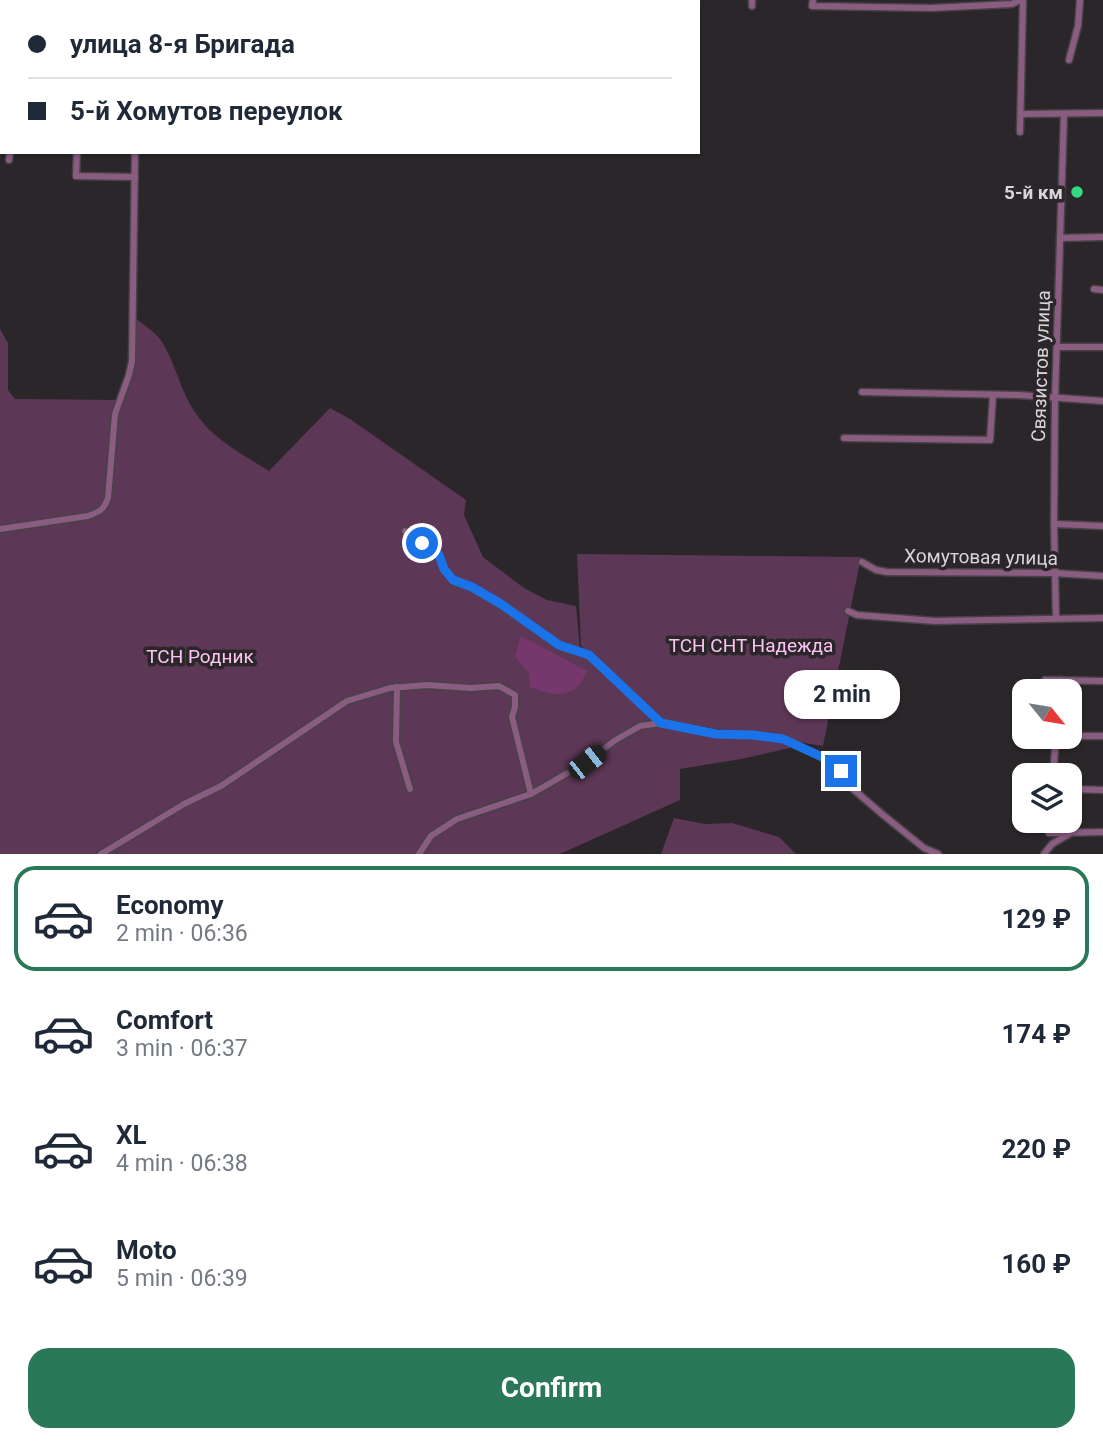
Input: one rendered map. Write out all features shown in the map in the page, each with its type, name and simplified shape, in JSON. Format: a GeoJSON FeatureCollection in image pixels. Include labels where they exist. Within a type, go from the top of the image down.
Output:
{"type":"FeatureCollection","features":[{"type":"Feature","properties":{"kind":"street"},"geometry":{"type":"LineString","coordinates":[[930,0],[930,8]]}},
{"type":"Feature","properties":{"kind":"street"},"geometry":{"type":"LineString","coordinates":[[813,3],[930,8],[1013,4],[1021,0],[1020,132]]}},
{"type":"Feature","properties":{"kind":"street"},"geometry":{"type":"LineString","coordinates":[[1069,60],[1078,26],[1080,0]]}},
{"type":"Feature","properties":{"kind":"street"},"geometry":{"type":"LineString","coordinates":[[1022,114],[1103,113]]}},
{"type":"Feature","properties":{"kind":"street","name":"Связистов улица"},"geometry":{"type":"LineString","coordinates":[[1056,618],[1055,399],[1064,114]]}},
{"type":"Feature","properties":{"kind":"street"},"geometry":{"type":"LineString","coordinates":[[77,154],[76,176],[135,177]]}},
{"type":"Feature","properties":{"kind":"street"},"geometry":{"type":"LineString","coordinates":[[0,529],[88,516],[105,507],[115,414],[132,362],[135,154]]}},
{"type":"Feature","properties":{"kind":"street"},"geometry":{"type":"LineString","coordinates":[[1060,238],[1103,237]]}},
{"type":"Feature","properties":{"kind":"street"},"geometry":{"type":"LineString","coordinates":[[1094,289],[1103,290]]}},
{"type":"Feature","properties":{"kind":"street"},"geometry":{"type":"LineString","coordinates":[[1057,347],[1103,347]]}},
{"type":"Feature","properties":{"kind":"street"},"geometry":{"type":"LineString","coordinates":[[862,392],[1103,401]]}},
{"type":"Feature","properties":{"kind":"street"},"geometry":{"type":"LineString","coordinates":[[844,438],[990,440],[993,395]]}},
{"type":"Feature","properties":{"kind":"street"},"geometry":{"type":"LineString","coordinates":[[1054,524],[1103,526]]}},
{"type":"Feature","properties":{"kind":"street"},"geometry":{"type":"LineString","coordinates":[[405,531],[439,555],[444,569],[453,580],[472,587],[501,604],[559,645],[589,655],[661,723]]}},
{"type":"Feature","properties":{"kind":"street","name":"Хомутовая улица"},"geometry":{"type":"LineString","coordinates":[[862,562],[876,570],[887,572],[1103,576]]}},
{"type":"Feature","properties":{"kind":"street"},"geometry":{"type":"LineString","coordinates":[[848,611],[857,615],[934,621],[1103,618]]}},
{"type":"Feature","properties":{"kind":"street"},"geometry":{"type":"LineString","coordinates":[[1082,680],[1103,681]]}},
{"type":"Feature","properties":{"kind":"street"},"geometry":{"type":"LineString","coordinates":[[101,854],[184,804],[221,786],[347,701],[397,687],[499,686],[515,695],[512,717],[531,794]]}},
{"type":"Feature","properties":{"kind":"street"},"geometry":{"type":"LineString","coordinates":[[397,687],[396,742],[410,789]]}},
{"type":"Feature","properties":{"kind":"street"},"geometry":{"type":"LineString","coordinates":[[419,854],[431,836],[457,820],[531,794],[587,762],[614,741],[640,726],[661,723],[716,734],[783,739],[822,757],[841,771],[853,789],[882,814],[924,848],[937,854]]}},
{"type":"Feature","properties":{"kind":"street"},"geometry":{"type":"LineString","coordinates":[[1082,736],[1103,736]]}},
{"type":"Feature","properties":{"kind":"street"},"geometry":{"type":"LineString","coordinates":[[1082,789],[1103,790]]}},
{"type":"Feature","properties":{"kind":"street"},"geometry":{"type":"LineString","coordinates":[[1082,833],[1103,832]]}},
{"type":"Feature","properties":{"kind":"street"},"geometry":{"type":"LineString","coordinates":[[1044,854],[1052,844],[1070,833]]}},
{"type":"Feature","properties":{"kind":"green space","name":"ТСН Родник"},"geometry":{"type":"Polygon","coordinates":[[[134,317],[162,342],[187,399],[204,424],[230,446],[269,471],[330,408],[466,500],[464,515],[483,557],[524,588],[547,600],[576,606],[580,649],[655,720],[804,745],[680,769],[680,800],[560,854],[0,854],[0,329],[8,343],[8,390],[15,399],[121,400],[133,366],[134,317]]]}},
{"type":"Feature","properties":{"kind":"green space","name":"ТСН СНТ Надежда"},"geometry":{"type":"Polygon","coordinates":[[[577,554],[861,557],[823,746],[660,720],[581,646],[577,554]]]}},
{"type":"Feature","properties":{"kind":"green space"},"geometry":{"type":"Polygon","coordinates":[[[674,818],[705,824],[732,823],[779,837],[796,854],[661,854],[674,818]]]}},
{"type":"Feature","properties":{"kind":"shaded area"},"geometry":{"type":"Polygon","coordinates":[[[521,636],[587,671],[577,687],[564,694],[556,694],[530,687],[529,673],[515,657],[521,636]]]}},
{"type":"Feature","properties":{"kind":"place","name":"5-й км"},"geometry":{"type":"Point","coordinates":[1077,192]}},
{"type":"Feature","properties":{"kind":"route"},"geometry":{"type":"LineString","coordinates":[[422,543],[439,555],[444,569],[453,580],[472,587],[501,604],[559,645],[589,655],[661,723],[716,734],[783,739],[822,757],[841,771]]}}]}
